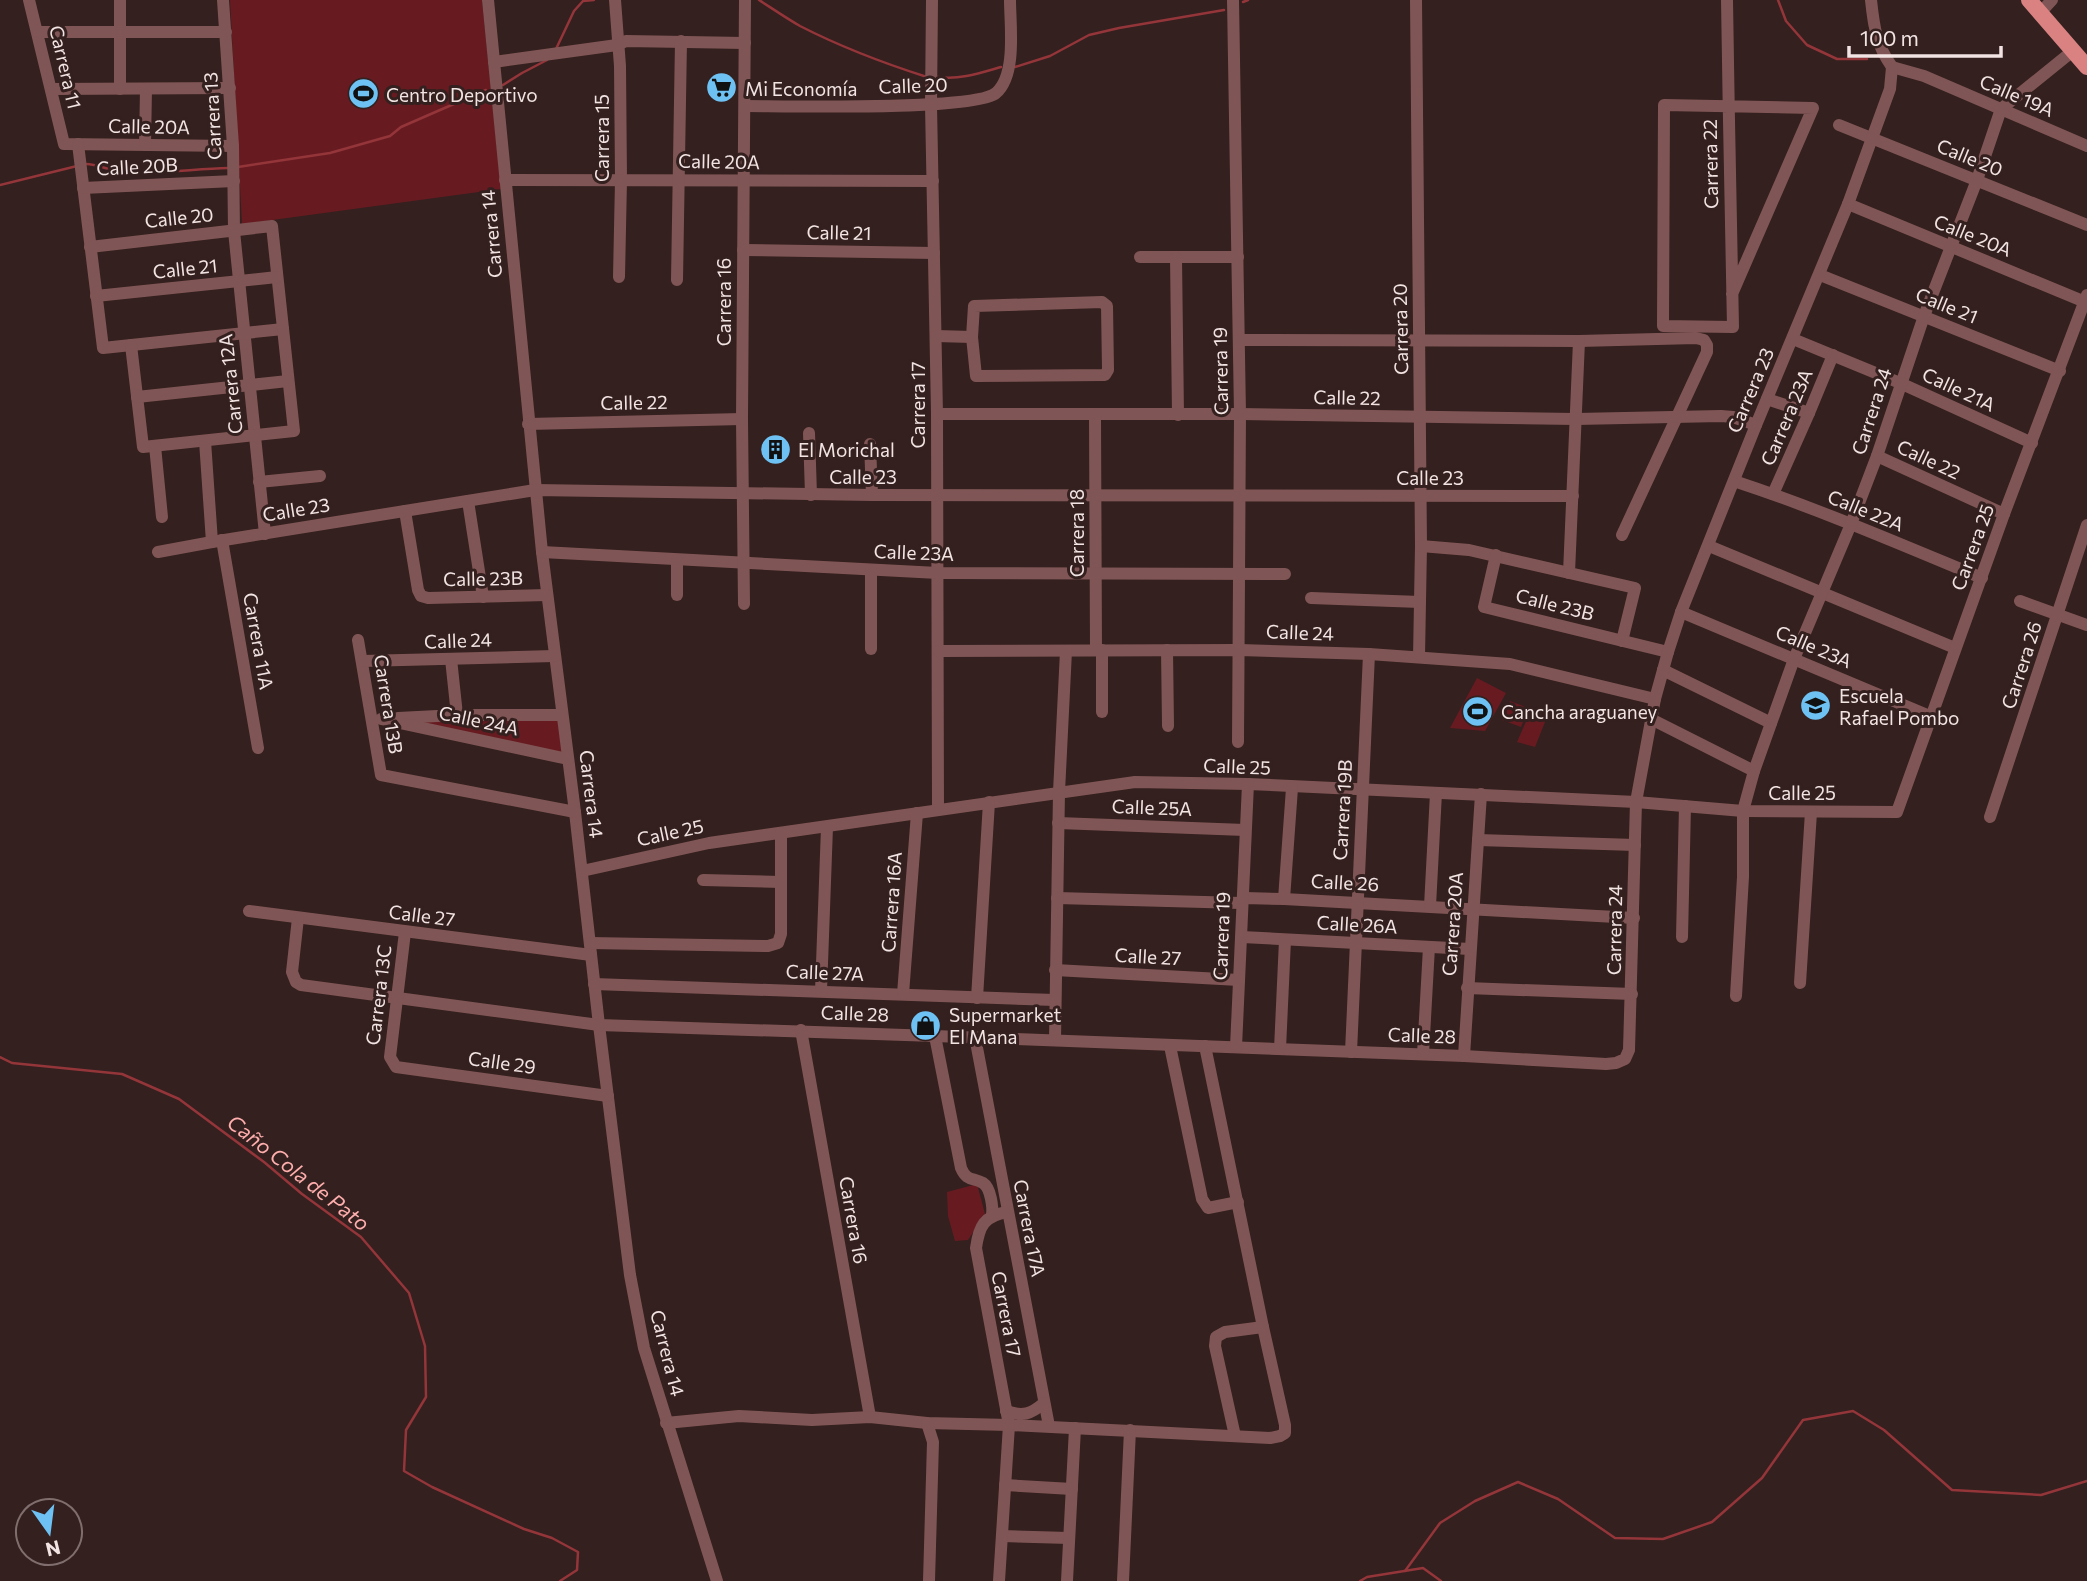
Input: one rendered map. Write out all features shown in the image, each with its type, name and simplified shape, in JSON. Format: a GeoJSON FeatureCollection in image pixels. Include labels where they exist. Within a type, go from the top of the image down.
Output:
{"type":"FeatureCollection","features":[{"type":"Feature","properties":{"kind":"main road"},"geometry":{"type":"LineString","coordinates":[[2029,0],[2087,67]]}},
{"type":"Feature","properties":{"kind":"street","name":"Carrera 11"},"geometry":{"type":"LineString","coordinates":[[29,0],[64,144]]}},
{"type":"Feature","properties":{"kind":"street"},"geometry":{"type":"LineString","coordinates":[[120,0],[120,89]]}},
{"type":"Feature","properties":{"kind":"street","name":"Carrera 13"},"geometry":{"type":"LineString","coordinates":[[223,0],[233,148],[234,231]]}},
{"type":"Feature","properties":{"kind":"street","name":"Carrera 14"},"geometry":{"type":"LineString","coordinates":[[488,0],[542,552],[630,1275],[644,1348],[717,1581]]}},
{"type":"Feature","properties":{"kind":"street","name":"Carrera 15"},"geometry":{"type":"LineString","coordinates":[[615,0],[620,66],[619,277]]}},
{"type":"Feature","properties":{"kind":"street","name":"Carrera 16"},"geometry":{"type":"LineString","coordinates":[[744,604],[741,419],[745,0]]}},
{"type":"Feature","properties":{"kind":"street","name":"Carrera 17"},"geometry":{"type":"LineString","coordinates":[[932,0],[931,105],[939,651],[938,810]]}},
{"type":"Feature","properties":{"kind":"street","name":"Calle 20"},"geometry":{"type":"LineString","coordinates":[[744,106],[931,105],[974,101],[996,93],[1006,78],[1011,61],[1010,0]]}},
{"type":"Feature","properties":{"kind":"street","name":"Carrera 19"},"geometry":{"type":"LineString","coordinates":[[1233,0],[1240,414],[1238,741]]}},
{"type":"Feature","properties":{"kind":"street","name":"Carrera 20"},"geometry":{"type":"LineString","coordinates":[[1416,0],[1421,546],[1419,657]]}},
{"type":"Feature","properties":{"kind":"street","name":"Carrera 22"},"geometry":{"type":"LineString","coordinates":[[1727,0],[1729,106],[1732,294],[1733,327],[1663,326],[1664,105],[1729,106]]}},
{"type":"Feature","properties":{"kind":"street"},"geometry":{"type":"LineString","coordinates":[[1871,0],[1875,34],[1881,51],[1892,67]]}},
{"type":"Feature","properties":{"kind":"street"},"geometry":{"type":"LineString","coordinates":[[2040,13],[2052,0]]}},
{"type":"Feature","properties":{"kind":"street"},"geometry":{"type":"LineString","coordinates":[[38,32],[226,32]]}},
{"type":"Feature","properties":{"kind":"street"},"geometry":{"type":"LineString","coordinates":[[494,62],[617,45],[626,41],[745,43]]}},
{"type":"Feature","properties":{"kind":"street"},"geometry":{"type":"LineString","coordinates":[[677,280],[681,41]]}},
{"type":"Feature","properties":{"kind":"street"},"geometry":{"type":"LineString","coordinates":[[2001,109],[2074,50]]}},
{"type":"Feature","properties":{"kind":"street","name":"Calle 19A"},"geometry":{"type":"LineString","coordinates":[[1892,67],[1924,76],[2087,146]]}},
{"type":"Feature","properties":{"kind":"street","name":"Carrera 23"},"geometry":{"type":"LineString","coordinates":[[1636,802],[1655,699],[1681,612],[1848,204],[1890,89],[1892,67]]}},
{"type":"Feature","properties":{"kind":"street"},"geometry":{"type":"LineString","coordinates":[[51,89],[230,88]]}},
{"type":"Feature","properties":{"kind":"street"},"geometry":{"type":"LineString","coordinates":[[145,145],[146,89]]}},
{"type":"Feature","properties":{"kind":"street"},"geometry":{"type":"LineString","coordinates":[[1729,106],[1813,108],[1732,294]]}},
{"type":"Feature","properties":{"kind":"street","name":"Carrera 24"},"geometry":{"type":"LineString","coordinates":[[1736,996],[1743,877],[1742,811],[1794,659],[1877,456],[1900,383],[2001,109]]}},
{"type":"Feature","properties":{"kind":"street","name":"Calle 20"},"geometry":{"type":"LineString","coordinates":[[1839,125],[2087,225]]}},
{"type":"Feature","properties":{"kind":"street","name":"Calle 20A"},"geometry":{"type":"LineString","coordinates":[[64,144],[233,148]]}},
{"type":"Feature","properties":{"kind":"street"},"geometry":{"type":"LineString","coordinates":[[78,144],[103,348],[283,329]]}},
{"type":"Feature","properties":{"kind":"street","name":"Calle 20B"},"geometry":{"type":"LineString","coordinates":[[83,188],[234,179]]}},
{"type":"Feature","properties":{"kind":"street","name":"Calle 20A"},"geometry":{"type":"LineString","coordinates":[[505,180],[933,181]]}},
{"type":"Feature","properties":{"kind":"street","name":"Calle 20A"},"geometry":{"type":"LineString","coordinates":[[1848,204],[1951,247],[2086,298]]}},
{"type":"Feature","properties":{"kind":"street","name":"Calle 20"},"geometry":{"type":"LineString","coordinates":[[90,247],[272,226],[277,277]]}},
{"type":"Feature","properties":{"kind":"street","name":"Carrera 12A"},"geometry":{"type":"LineString","coordinates":[[234,231],[265,534]]}},
{"type":"Feature","properties":{"kind":"street","name":"Calle 21"},"geometry":{"type":"LineString","coordinates":[[743,250],[934,253]]}},
{"type":"Feature","properties":{"kind":"street"},"geometry":{"type":"LineString","coordinates":[[1140,257],[1238,257]]}},
{"type":"Feature","properties":{"kind":"street"},"geometry":{"type":"LineString","coordinates":[[1176,258],[1178,415]]}},
{"type":"Feature","properties":{"kind":"street","name":"Calle 21"},"geometry":{"type":"LineString","coordinates":[[1820,275],[2060,371]]}},
{"type":"Feature","properties":{"kind":"street"},"geometry":{"type":"LineString","coordinates":[[149,447],[294,431],[277,277]]}},
{"type":"Feature","properties":{"kind":"street","name":"Calle 21"},"geometry":{"type":"LineString","coordinates":[[96,296],[277,277]]}},
{"type":"Feature","properties":{"kind":"street","name":"Carrera 25"},"geometry":{"type":"LineString","coordinates":[[1897,812],[2004,514],[2086,298]]}},
{"type":"Feature","properties":{"kind":"street"},"geometry":{"type":"LineString","coordinates":[[1102,302],[1107,306],[1108,370],[1105,375],[1100,376],[976,376],[972,337],[974,306],[979,304],[1102,302]]}},
{"type":"Feature","properties":{"kind":"street"},"geometry":{"type":"LineString","coordinates":[[936,336],[972,337]]}},
{"type":"Feature","properties":{"kind":"street","name":"Calle 21A"},"geometry":{"type":"LineString","coordinates":[[1793,339],[1900,383],[2032,443]]}},
{"type":"Feature","properties":{"kind":"street"},"geometry":{"type":"LineString","coordinates":[[1239,340],[1704,340],[1707,352],[1622,535]]}},
{"type":"Feature","properties":{"kind":"street"},"geometry":{"type":"LineString","coordinates":[[1569,573],[1578,341]]}},
{"type":"Feature","properties":{"kind":"street"},"geometry":{"type":"LineString","coordinates":[[131,345],[137,397],[162,517]]}},
{"type":"Feature","properties":{"kind":"street","name":"Carrera 23A"},"geometry":{"type":"LineString","coordinates":[[1773,494],[1833,355]]}},
{"type":"Feature","properties":{"kind":"street"},"geometry":{"type":"LineString","coordinates":[[137,397],[288,381]]}},
{"type":"Feature","properties":{"kind":"street"},"geometry":{"type":"LineString","coordinates":[[1767,399],[1808,417]]}},
{"type":"Feature","properties":{"kind":"street","name":"Calle 22"},"geometry":{"type":"LineString","coordinates":[[937,414],[1240,414],[1576,419],[1733,417],[1756,425]]}},
{"type":"Feature","properties":{"kind":"street","name":"Carrera 18"},"geometry":{"type":"LineString","coordinates":[[1095,415],[1096,572],[1102,712]]}},
{"type":"Feature","properties":{"kind":"street","name":"Calle 22"},"geometry":{"type":"LineString","coordinates":[[528,424],[741,419]]}},
{"type":"Feature","properties":{"kind":"street"},"geometry":{"type":"LineString","coordinates":[[809,433],[811,495]]}},
{"type":"Feature","properties":{"kind":"street","name":"Carrera 11A"},"geometry":{"type":"LineString","coordinates":[[205,441],[217,541],[258,748]]}},
{"type":"Feature","properties":{"kind":"street"},"geometry":{"type":"LineString","coordinates":[[870,444],[872,495]]}},
{"type":"Feature","properties":{"kind":"street","name":"Calle 22"},"geometry":{"type":"LineString","coordinates":[[1877,456],[2004,514]]}},
{"type":"Feature","properties":{"kind":"street"},"geometry":{"type":"LineString","coordinates":[[260,482],[320,476]]}},
{"type":"Feature","properties":{"kind":"street","name":"Calle 22A"},"geometry":{"type":"LineString","coordinates":[[1734,481],[1851,524],[1982,578]]}},
{"type":"Feature","properties":{"kind":"street","name":"Calle 23"},"geometry":{"type":"LineString","coordinates":[[158,552],[536,490],[811,495],[1573,496]]}},
{"type":"Feature","properties":{"kind":"street"},"geometry":{"type":"LineString","coordinates":[[468,500],[483,597]]}},
{"type":"Feature","properties":{"kind":"street","name":"Calle 23B"},"geometry":{"type":"LineString","coordinates":[[405,511],[421,596],[547,595]]}},
{"type":"Feature","properties":{"kind":"street","name":"Carrera 26"},"geometry":{"type":"LineString","coordinates":[[1990,817],[2087,525]]}},
{"type":"Feature","properties":{"kind":"street"},"geometry":{"type":"LineString","coordinates":[[1421,546],[1496,555],[1634,588],[1622,641]]}},
{"type":"Feature","properties":{"kind":"street"},"geometry":{"type":"LineString","coordinates":[[1709,546],[1955,648]]}},
{"type":"Feature","properties":{"kind":"street","name":"Calle 23A"},"geometry":{"type":"LineString","coordinates":[[542,552],[938,573],[1285,574]]}},
{"type":"Feature","properties":{"kind":"street","name":"Calle 23B"},"geometry":{"type":"LineString","coordinates":[[1496,555],[1484,607],[1668,652]]}},
{"type":"Feature","properties":{"kind":"street"},"geometry":{"type":"LineString","coordinates":[[677,560],[677,595]]}},
{"type":"Feature","properties":{"kind":"street"},"geometry":{"type":"LineString","coordinates":[[871,570],[871,649]]}},
{"type":"Feature","properties":{"kind":"street"},"geometry":{"type":"LineString","coordinates":[[1311,598],[1420,602]]}},
{"type":"Feature","properties":{"kind":"street"},"geometry":{"type":"LineString","coordinates":[[2020,601],[2087,625]]}},
{"type":"Feature","properties":{"kind":"street","name":"Calle 23A"},"geometry":{"type":"LineString","coordinates":[[1681,612],[1932,717]]}},
{"type":"Feature","properties":{"kind":"street","name":"Carrera 13B"},"geometry":{"type":"LineString","coordinates":[[358,640],[377,719],[381,775],[575,812]]}},
{"type":"Feature","properties":{"kind":"street"},"geometry":{"type":"LineString","coordinates":[[1055,1040],[1058,823],[1066,650]]}},
{"type":"Feature","properties":{"kind":"street"},"geometry":{"type":"LineString","coordinates":[[1167,650],[1168,726]]}},
{"type":"Feature","properties":{"kind":"street","name":"Calle 24"},"geometry":{"type":"LineString","coordinates":[[939,651],[1240,650],[1419,657],[1510,664],[1655,699]]}},
{"type":"Feature","properties":{"kind":"street","name":"Carrera 19B"},"geometry":{"type":"LineString","coordinates":[[1351,1052],[1369,654]]}},
{"type":"Feature","properties":{"kind":"street","name":"Calle 24"},"geometry":{"type":"LineString","coordinates":[[363,661],[554,656]]}},
{"type":"Feature","properties":{"kind":"street"},"geometry":{"type":"LineString","coordinates":[[451,659],[457,715]]}},
{"type":"Feature","properties":{"kind":"street"},"geometry":{"type":"LineString","coordinates":[[1663,670],[1771,723]]}},
{"type":"Feature","properties":{"kind":"street"},"geometry":{"type":"LineString","coordinates":[[377,719],[457,715],[562,715]]}},
{"type":"Feature","properties":{"kind":"street","name":"Calle 24A"},"geometry":{"type":"LineString","coordinates":[[377,719],[568,759]]}},
{"type":"Feature","properties":{"kind":"street"},"geometry":{"type":"LineString","coordinates":[[1651,719],[1754,771]]}},
{"type":"Feature","properties":{"kind":"street","name":"Calle 25"},"geometry":{"type":"LineString","coordinates":[[582,872],[709,842],[1135,782],[1481,794],[1742,811],[1897,812]]}},
{"type":"Feature","properties":{"kind":"street","name":"Carrera 19"},"geometry":{"type":"LineString","coordinates":[[1236,1047],[1248,785]]}},
{"type":"Feature","properties":{"kind":"street"},"geometry":{"type":"LineString","coordinates":[[1284,899],[1292,788]]}},
{"type":"Feature","properties":{"kind":"street"},"geometry":{"type":"LineString","coordinates":[[1430,906],[1436,793]]}},
{"type":"Feature","properties":{"kind":"street","name":"Carrera 20A"},"geometry":{"type":"LineString","coordinates":[[1464,1056],[1481,794]]}},
{"type":"Feature","properties":{"kind":"street"},"geometry":{"type":"LineString","coordinates":[[977,998],[989,802]]}},
{"type":"Feature","properties":{"kind":"street","name":"Carrera 24"},"geometry":{"type":"LineString","coordinates":[[1625,1059],[1629,1050],[1632,994],[1636,802]]}},
{"type":"Feature","properties":{"kind":"street"},"geometry":{"type":"LineString","coordinates":[[1682,937],[1685,806]]}},
{"type":"Feature","properties":{"kind":"street"},"geometry":{"type":"LineString","coordinates":[[1800,983],[1811,812]]}},
{"type":"Feature","properties":{"kind":"street","name":"Carrera 16A"},"geometry":{"type":"LineString","coordinates":[[903,994],[917,813]]}},
{"type":"Feature","properties":{"kind":"street","name":"Calle 25A"},"geometry":{"type":"LineString","coordinates":[[1058,823],[1245,830]]}},
{"type":"Feature","properties":{"kind":"street"},"geometry":{"type":"LineString","coordinates":[[821,991],[827,827]]}},
{"type":"Feature","properties":{"kind":"street"},"geometry":{"type":"LineString","coordinates":[[703,880],[781,882],[781,833]]}},
{"type":"Feature","properties":{"kind":"street"},"geometry":{"type":"LineString","coordinates":[[1478,840],[1636,845]]}},
{"type":"Feature","properties":{"kind":"street","name":"Calle 27"},"geometry":{"type":"LineString","coordinates":[[249,911],[405,932],[591,949],[768,946],[778,943],[781,934],[781,882]]}},
{"type":"Feature","properties":{"kind":"street","name":"Calle 26"},"geometry":{"type":"LineString","coordinates":[[1057,898],[1241,903],[1245,898],[1284,899],[1634,918]]}},
{"type":"Feature","properties":{"kind":"street","name":"Calle 28"},"geometry":{"type":"LineString","coordinates":[[298,918],[292,972],[296,982],[301,985],[599,1025],[801,1030],[1606,1064],[1625,1059]]}},
{"type":"Feature","properties":{"kind":"street","name":"Carrera 13C"},"geometry":{"type":"LineString","coordinates":[[392,1063],[390,1058],[405,932]]}},
{"type":"Feature","properties":{"kind":"street","name":"Calle 26A"},"geometry":{"type":"LineString","coordinates":[[1242,937],[1470,949]]}},
{"type":"Feature","properties":{"kind":"street"},"geometry":{"type":"LineString","coordinates":[[1280,1049],[1285,940]]}},
{"type":"Feature","properties":{"kind":"street"},"geometry":{"type":"LineString","coordinates":[[1423,1055],[1429,947]]}},
{"type":"Feature","properties":{"kind":"street","name":"Calle 27"},"geometry":{"type":"LineString","coordinates":[[1055,970],[1239,980]]}},
{"type":"Feature","properties":{"kind":"street","name":"Calle 27A"},"geometry":{"type":"LineString","coordinates":[[594,984],[1055,1000]]}},
{"type":"Feature","properties":{"kind":"street"},"geometry":{"type":"LineString","coordinates":[[1467,988],[1632,994]]}},
{"type":"Feature","properties":{"kind":"street","name":"Carrera 16"},"geometry":{"type":"LineString","coordinates":[[801,1030],[870,1417]]}},
{"type":"Feature","properties":{"kind":"street"},"geometry":{"type":"LineString","coordinates":[[935,1036],[961,1168],[964,1175],[981,1182],[988,1189],[992,1215],[1007,1212]]}},
{"type":"Feature","properties":{"kind":"street","name":"Carrera 17A"},"geometry":{"type":"LineString","coordinates":[[975,1037],[1049,1426]]}},
{"type":"Feature","properties":{"kind":"street"},"geometry":{"type":"LineString","coordinates":[[1170,1046],[1202,1199],[1208,1208],[1238,1202]]}},
{"type":"Feature","properties":{"kind":"street"},"geometry":{"type":"LineString","coordinates":[[1008,1418],[1049,1426],[1270,1438],[1285,1433],[1205,1046]]}},
{"type":"Feature","properties":{"kind":"street","name":"Calle 29"},"geometry":{"type":"LineString","coordinates":[[392,1063],[396,1067],[608,1097]]}},
{"type":"Feature","properties":{"kind":"street"},"geometry":{"type":"LineString","coordinates":[[981,1182],[989,1178],[998,1164]]}},
{"type":"Feature","properties":{"kind":"street","name":"Carrera 17"},"geometry":{"type":"LineString","coordinates":[[992,1215],[981,1227],[976,1248],[1008,1418],[999,1581]]}},
{"type":"Feature","properties":{"kind":"street"},"geometry":{"type":"LineString","coordinates":[[1236,1436],[1215,1346],[1216,1337],[1225,1332],[1263,1327]]}},
{"type":"Feature","properties":{"kind":"street"},"geometry":{"type":"LineString","coordinates":[[666,1423],[739,1416],[812,1420],[870,1417],[927,1423],[1008,1418],[1036,1410],[1044,1403]]}},
{"type":"Feature","properties":{"kind":"street"},"geometry":{"type":"LineString","coordinates":[[927,1423],[933,1442],[929,1581]]}},
{"type":"Feature","properties":{"kind":"street"},"geometry":{"type":"LineString","coordinates":[[1067,1581],[1075,1427]]}},
{"type":"Feature","properties":{"kind":"street"},"geometry":{"type":"LineString","coordinates":[[1123,1581],[1130,1430]]}},
{"type":"Feature","properties":{"kind":"street"},"geometry":{"type":"LineString","coordinates":[[1005,1485],[1072,1489]]}},
{"type":"Feature","properties":{"kind":"street"},"geometry":{"type":"LineString","coordinates":[[1002,1536],[1069,1538]]}},
{"type":"Feature","properties":{"kind":"shaded area","name":"Centro Deportivo"},"geometry":{"type":"Polygon","coordinates":[[[230,0],[482,0],[501,189],[242,224],[230,0]]]}},
{"type":"Feature","properties":{"kind":"shaded area","name":"Cancha araguaney"},"geometry":{"type":"Polygon","coordinates":[[[1477,678],[1506,693],[1485,731],[1450,728],[1477,678]]]}},
{"type":"Feature","properties":{"kind":"shaded area"},"geometry":{"type":"Polygon","coordinates":[[[1510,701],[1529,708],[1521,727],[1502,720],[1510,701]]]}},
{"type":"Feature","properties":{"kind":"shaded area"},"geometry":{"type":"Polygon","coordinates":[[[1531,710],[1547,717],[1535,747],[1517,742],[1531,710]]]}},
{"type":"Feature","properties":{"kind":"shaded area"},"geometry":{"type":"Polygon","coordinates":[[[559,717],[563,755],[418,724],[419,719],[559,717]]]}},
{"type":"Feature","properties":{"kind":"shaded area"},"geometry":{"type":"Polygon","coordinates":[[[977,1184],[985,1214],[968,1240],[955,1241],[948,1216],[947,1192],[977,1184]]]}},
{"type":"Feature","properties":{"kind":"waterway"},"geometry":{"type":"LineString","coordinates":[[556,49],[574,11],[583,1],[594,0]]}},
{"type":"Feature","properties":{"kind":"waterway"},"geometry":{"type":"LineString","coordinates":[[759,0],[800,26],[831,41],[927,77]]}},
{"type":"Feature","properties":{"kind":"waterway"},"geometry":{"type":"LineString","coordinates":[[1243,2],[1248,0]]}},
{"type":"Feature","properties":{"kind":"waterway"},"geometry":{"type":"LineString","coordinates":[[1778,0],[1786,21],[1807,45],[1837,59],[1867,59]]}},
{"type":"Feature","properties":{"kind":"waterway"},"geometry":{"type":"LineString","coordinates":[[1015,67],[1050,56],[1089,35],[1224,10]]}},
{"type":"Feature","properties":{"kind":"waterway"},"geometry":{"type":"LineString","coordinates":[[503,85],[547,60]]}},
{"type":"Feature","properties":{"kind":"waterway"},"geometry":{"type":"LineString","coordinates":[[938,77],[962,77],[1001,67]]}},
{"type":"Feature","properties":{"kind":"waterway"},"geometry":{"type":"LineString","coordinates":[[238,167],[330,153],[390,136],[401,127],[486,90]]}},
{"type":"Feature","properties":{"kind":"waterway"},"geometry":{"type":"LineString","coordinates":[[85,164],[135,172],[228,168]]}},
{"type":"Feature","properties":{"kind":"waterway"},"geometry":{"type":"LineString","coordinates":[[0,185],[77,166]]}},
{"type":"Feature","properties":{"kind":"waterway","name":"Caño Cola de Pato"},"geometry":{"type":"LineString","coordinates":[[0,1057],[12,1063],[122,1074],[179,1099],[361,1237],[409,1293],[425,1346],[426,1397],[406,1430],[404,1471],[432,1487],[524,1529],[552,1538],[578,1552],[577,1570],[560,1581]]}},
{"type":"Feature","properties":{"kind":"waterway"},"geometry":{"type":"LineString","coordinates":[[1405,1571],[1440,1523],[1475,1501],[1518,1482],[1558,1499],[1615,1538],[1663,1539],[1712,1522],[1762,1478],[1803,1420],[1853,1411],[1884,1430],[1952,1490],[2041,1495],[2087,1481]]}},
{"type":"Feature","properties":{"kind":"waterway","name":"Caño Cola de Pato"},"geometry":{"type":"LineString","coordinates":[[1360,1581],[1367,1577],[1423,1568],[1441,1581]]}},
{"type":"Feature","properties":{"kind":"place","name":"Mi Economía"},"geometry":{"type":"Point","coordinates":[722,88]}},
{"type":"Feature","properties":{"kind":"place","name":"Centro Deportivo"},"geometry":{"type":"Point","coordinates":[363,94]}},
{"type":"Feature","properties":{"kind":"place","name":"El Morichal"},"geometry":{"type":"Point","coordinates":[775,449]}},
{"type":"Feature","properties":{"kind":"place","name":"Escuela Rafael Pombo"},"geometry":{"type":"Point","coordinates":[1816,706]}},
{"type":"Feature","properties":{"kind":"place","name":"Cancha araguaney"},"geometry":{"type":"Point","coordinates":[1478,711]}},
{"type":"Feature","properties":{"kind":"place","name":"Supermarket El Mana"},"geometry":{"type":"Point","coordinates":[926,1025]}}]}
